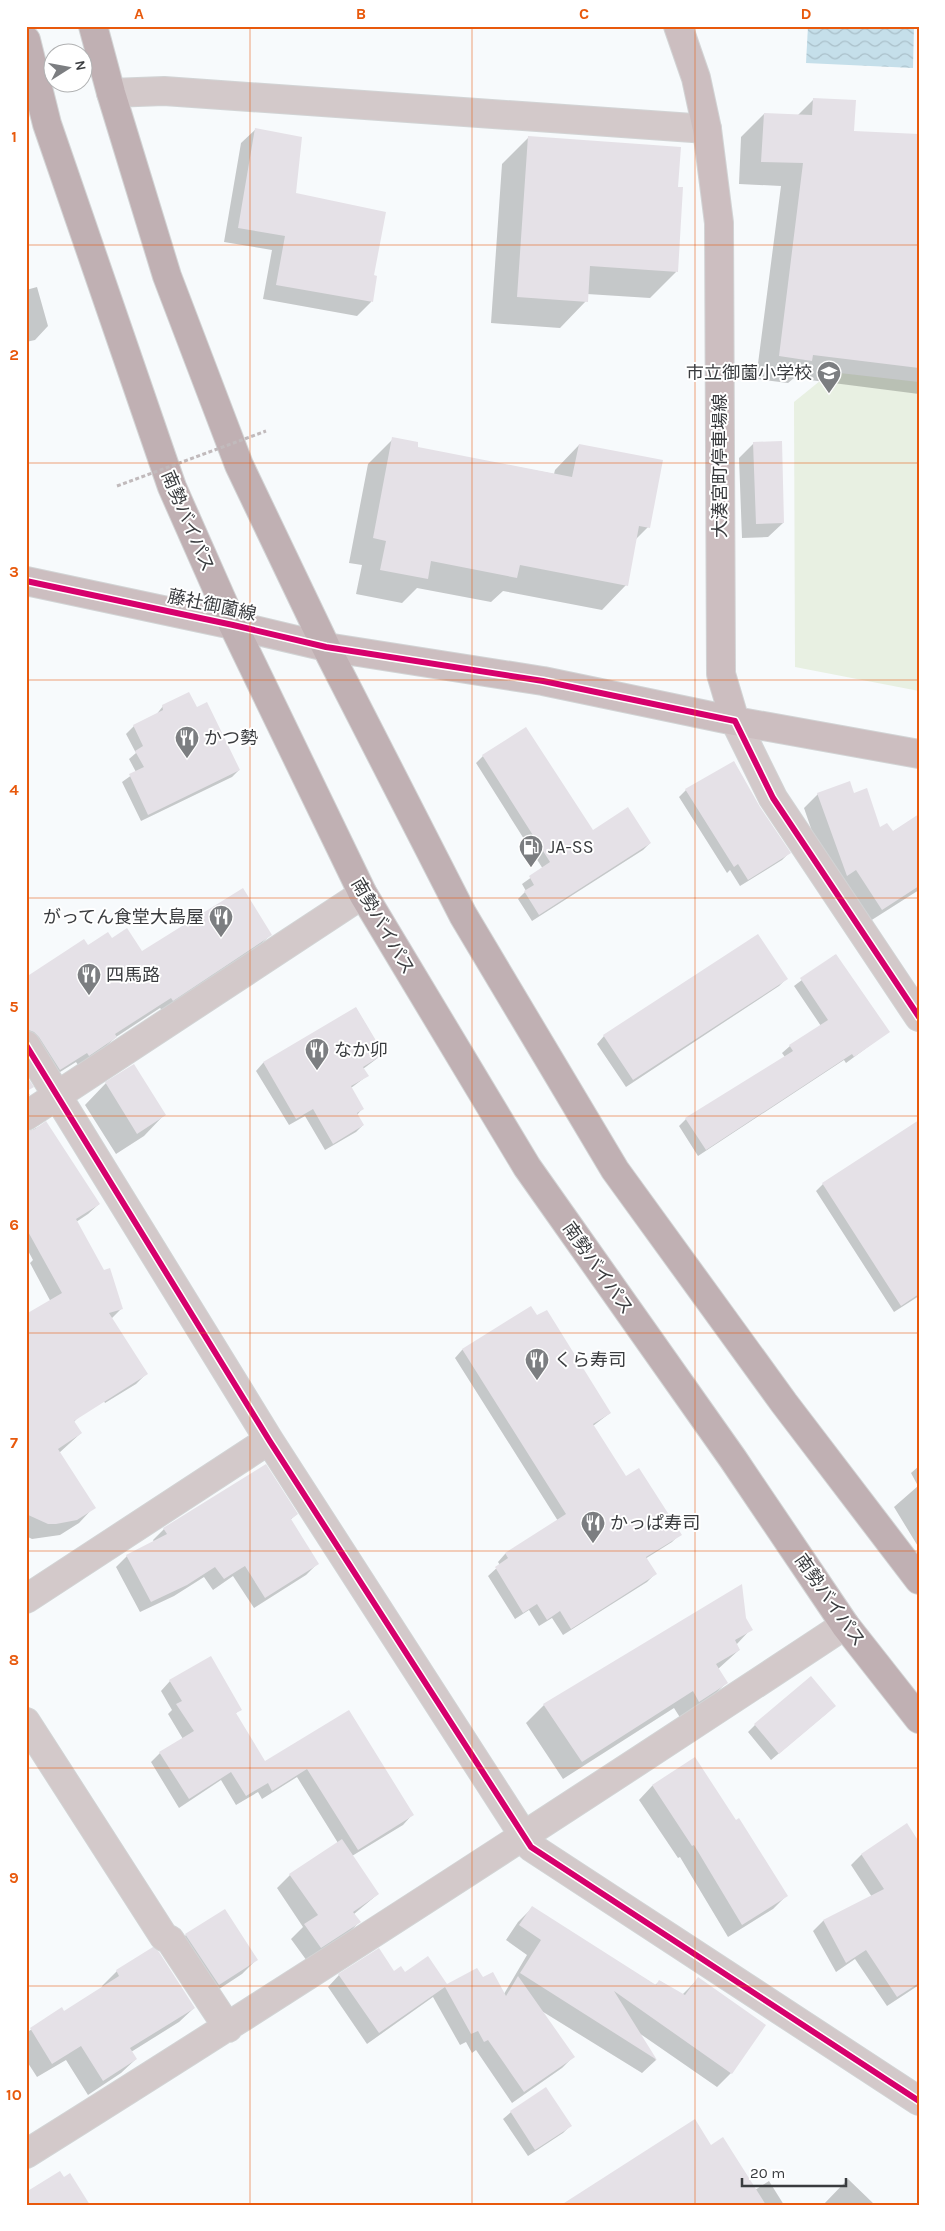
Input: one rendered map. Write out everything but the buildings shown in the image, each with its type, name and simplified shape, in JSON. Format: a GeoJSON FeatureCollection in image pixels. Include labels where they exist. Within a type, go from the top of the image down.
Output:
{"type":"FeatureCollection","features":[{"type":"Feature","properties":{"kind":"highway"},"geometry":{"type":"LineString","coordinates":[[93,26],[111,93],[167,276],[232,447],[326,647],[463,915],[615,1170],[784,1403],[919,1580]]}},
{"type":"Feature","properties":{"kind":"highway","name":"南勢バイパス"},"geometry":{"type":"LineString","coordinates":[[26,40],[47,124],[172,487],[233,625],[363,894],[527,1167],[733,1459],[845,1625],[919,1719]]}},
{"type":"Feature","properties":{"kind":"main road","name":"大湊宮町停車場線"},"geometry":{"type":"LineString","coordinates":[[678,26],[696,78],[707,129],[719,223],[721,674],[735,722]]}},
{"type":"Feature","properties":{"kind":"main road","name":"藤社御薗線"},"geometry":{"type":"LineString","coordinates":[[26,581],[233,625],[326,647],[543,682],[735,722]]}},
{"type":"Feature","properties":{"kind":"main road"},"geometry":{"type":"LineString","coordinates":[[735,722],[919,754]]}},
{"type":"Feature","properties":{"kind":"street"},"geometry":{"type":"LineString","coordinates":[[111,93],[164,91],[707,129]]}},
{"type":"Feature","properties":{"kind":"street"},"geometry":{"type":"LineString","coordinates":[[735,722],[773,798],[919,1017]]}},
{"type":"Feature","properties":{"kind":"street"},"geometry":{"type":"LineString","coordinates":[[26,1116],[363,894]]}},
{"type":"Feature","properties":{"kind":"street"},"geometry":{"type":"LineString","coordinates":[[26,1045],[270,1440],[531,1847],[919,2101]]}},
{"type":"Feature","properties":{"kind":"street"},"geometry":{"type":"LineString","coordinates":[[26,1599],[270,1440]]}},
{"type":"Feature","properties":{"kind":"street"},"geometry":{"type":"LineString","coordinates":[[26,2154],[228,2028],[845,1625]]}},
{"type":"Feature","properties":{"kind":"street"},"geometry":{"type":"LineString","coordinates":[[26,1722],[164,1937],[170,1940],[228,2028]]}},
{"type":"Feature","properties":{"kind":"path"},"geometry":{"type":"LineString","coordinates":[[117,486],[266,431]]}},
{"type":"Feature","properties":{"kind":"shaded area"},"geometry":{"type":"Polygon","coordinates":[[[831,372],[919,382],[919,691],[795,667],[794,402],[831,372]]]}},
{"type":"Feature","properties":{"kind":"water"},"geometry":{"type":"Polygon","coordinates":[[[808,26],[914,26],[913,68],[806,63],[808,26]]]}},
{"type":"Feature","properties":{"kind":"cycle path"},"geometry":{"type":"LineString","coordinates":[[26,581],[233,625],[326,647],[543,681],[735,721],[773,798],[919,1017]]}},
{"type":"Feature","properties":{"kind":"cycle path"},"geometry":{"type":"LineString","coordinates":[[26,1045],[269,1440],[531,1847],[919,2101]]}},
{"type":"Feature","properties":{"kind":"place","name":"市立御薗小学校"},"geometry":{"type":"Point","coordinates":[829,394]}},
{"type":"Feature","properties":{"kind":"place","name":"かつ勢"},"geometry":{"type":"Point","coordinates":[187,759]}},
{"type":"Feature","properties":{"kind":"place","name":"JA-SS"},"geometry":{"type":"Point","coordinates":[531,868]}},
{"type":"Feature","properties":{"kind":"place","name":"がってん食堂大島屋"},"geometry":{"type":"Point","coordinates":[221,938]}},
{"type":"Feature","properties":{"kind":"place","name":"四馬路"},"geometry":{"type":"Point","coordinates":[89,996]}},
{"type":"Feature","properties":{"kind":"place","name":"なか卯"},"geometry":{"type":"Point","coordinates":[317,1071]}},
{"type":"Feature","properties":{"kind":"place","name":"くら寿司"},"geometry":{"type":"Point","coordinates":[537,1381]}},
{"type":"Feature","properties":{"kind":"place","name":"かっぱ寿司"},"geometry":{"type":"Point","coordinates":[593,1544]}}]}
